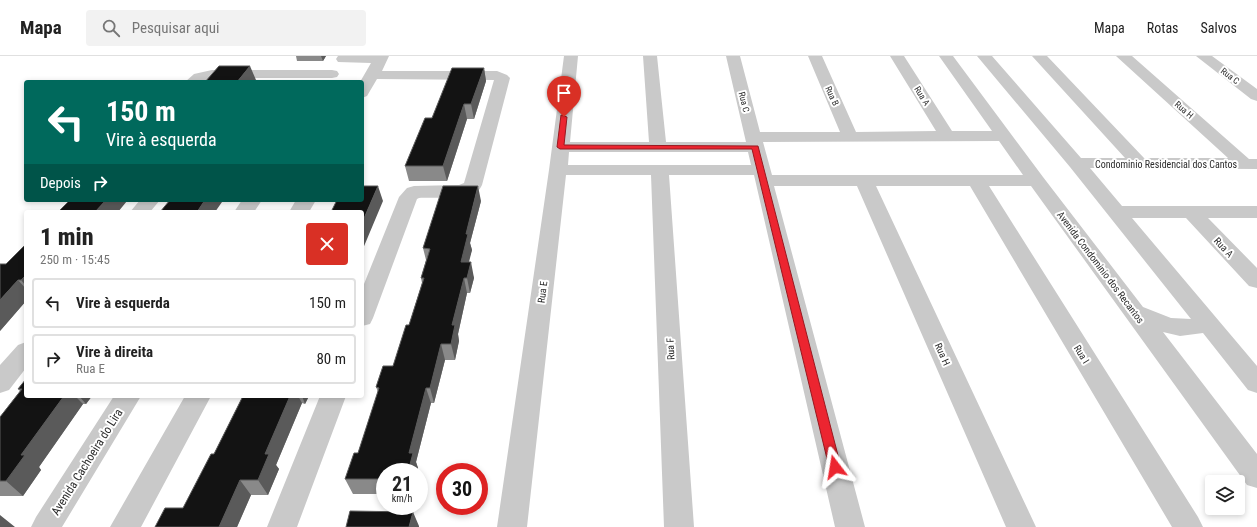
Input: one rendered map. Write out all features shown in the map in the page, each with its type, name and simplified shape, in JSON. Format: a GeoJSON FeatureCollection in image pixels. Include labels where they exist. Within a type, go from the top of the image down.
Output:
{"type":"FeatureCollection","features":[{"type":"Feature","properties":{"kind":"street","name":"Rua E"},"geometry":{"type":"LineString","coordinates":[[512,527],[558,170],[571,56]]}},
{"type":"Feature","properties":{"kind":"street"},"geometry":{"type":"LineString","coordinates":[[650,56],[658,147]]}},
{"type":"Feature","properties":{"kind":"street","name":"Rua C"},"geometry":{"type":"LineString","coordinates":[[733,56],[850,527]]}},
{"type":"Feature","properties":{"kind":"street","name":"Rua B"},"geometry":{"type":"LineString","coordinates":[[815,56],[850,136]]}},
{"type":"Feature","properties":{"kind":"street","name":"Rua A"},"geometry":{"type":"LineString","coordinates":[[897,56],[947,136]]}},
{"type":"Feature","properties":{"kind":"street"},"geometry":{"type":"LineString","coordinates":[[1039,56],[1138,163]]}},
{"type":"Feature","properties":{"kind":"street","name":"Rua H"},"geometry":{"type":"LineString","coordinates":[[1123,56],[1251,164]]}},
{"type":"Feature","properties":{"kind":"street","name":"Rua C"},"geometry":{"type":"LineString","coordinates":[[1203,56],[1257,96]]}},
{"type":"Feature","properties":{"kind":"street"},"geometry":{"type":"LineString","coordinates":[[196,80],[205,75],[250,74],[330,78],[344,57],[381,57]]}},
{"type":"Feature","properties":{"kind":"street"},"geometry":{"type":"LineString","coordinates":[[364,88],[381,57]]}},
{"type":"Feature","properties":{"kind":"street"},"geometry":{"type":"LineString","coordinates":[[250,74],[260,62]]}},
{"type":"Feature","properties":{"kind":"street","name":"Avenida Condominio dos Recantos"},"geometry":{"type":"LineString","coordinates":[[969,62],[1004,136],[1257,476]]}},
{"type":"Feature","properties":{"kind":"street","name":"Avenida Condominio dos Recantos"},"geometry":{"type":"LineString","coordinates":[[969,62],[1076,163],[1257,383]]}},
{"type":"Feature","properties":{"kind":"street"},"geometry":{"type":"LineString","coordinates":[[364,313],[410,194],[421,192],[466,190],[473,185],[502,78],[497,75],[454,68],[370,75]]}},
{"type":"Feature","properties":{"kind":"street"},"geometry":{"type":"LineString","coordinates":[[560,147],[658,147],[850,136],[1004,136]]}},
{"type":"Feature","properties":{"kind":"street","name":"Condominio Residencial dos Cantos"},"geometry":{"type":"LineString","coordinates":[[1076,163],[1251,164]]}},
{"type":"Feature","properties":{"kind":"street"},"geometry":{"type":"LineString","coordinates":[[558,170],[660,170],[864,180],[1036,181]]}},
{"type":"Feature","properties":{"kind":"street","name":"Rua F"},"geometry":{"type":"LineString","coordinates":[[660,170],[679,527]]}},
{"type":"Feature","properties":{"kind":"street","name":"Rua H"},"geometry":{"type":"LineString","coordinates":[[864,180],[1021,527]]}},
{"type":"Feature","properties":{"kind":"street","name":"Rua I"},"geometry":{"type":"LineString","coordinates":[[976,181],[1188,527]]}},
{"type":"Feature","properties":{"kind":"street"},"geometry":{"type":"LineString","coordinates":[[142,210],[148,202]]}},
{"type":"Feature","properties":{"kind":"street"},"geometry":{"type":"LineString","coordinates":[[1115,212],[1257,212]]}},
{"type":"Feature","properties":{"kind":"street","name":"Rua A"},"geometry":{"type":"LineString","coordinates":[[1191,212],[1257,281]]}},
{"type":"Feature","properties":{"kind":"street"},"geometry":{"type":"LineString","coordinates":[[1136,313],[1166,326],[1180,328],[1194,327],[1207,323],[1197,311]]}},
{"type":"Feature","properties":{"kind":"street"},"geometry":{"type":"LineString","coordinates":[[0,383],[24,353]]}},
{"type":"Feature","properties":{"kind":"street","name":"Avenida Cachoeira do Lira"},"geometry":{"type":"LineString","coordinates":[[46,527],[127,398]]}},
{"type":"Feature","properties":{"kind":"street"},"geometry":{"type":"LineString","coordinates":[[125,527],[197,398]]}},
{"type":"Feature","properties":{"kind":"street"},"geometry":{"type":"LineString","coordinates":[[282,527],[332,398]]}},
{"type":"Feature","properties":{"kind":"building"},"geometry":{"type":"Polygon","coordinates":[[[219,66],[250,66],[239,80],[207,80],[219,66]]]}},
{"type":"Feature","properties":{"kind":"building"},"geometry":{"type":"Polygon","coordinates":[[[452,68],[484,68],[471,104],[464,104],[443,166],[405,166],[425,118],[432,118],[452,68]]]}},
{"type":"Feature","properties":{"kind":"building"},"geometry":{"type":"Polygon","coordinates":[[[364,186],[378,186],[364,218],[364,210],[332,210],[336,202],[364,202],[364,186]]]}},
{"type":"Feature","properties":{"kind":"building"},"geometry":{"type":"Polygon","coordinates":[[[443,186],[478,186],[466,234],[468,234],[461,262],[471,262],[467,278],[464,278],[452,325],[455,325],[451,344],[441,344],[430,388],[426,388],[409,453],[413,453],[410,463],[376,463],[376,479],[345,479],[354,453],[358,453],[379,388],[376,387],[383,366],[393,366],[406,325],[409,325],[424,278],[421,278],[430,249],[423,248],[443,186]]]}},
{"type":"Feature","properties":{"kind":"building"},"geometry":{"type":"Polygon","coordinates":[[[68,202],[104,202],[97,210],[60,210],[68,202]]]}},
{"type":"Feature","properties":{"kind":"building"},"geometry":{"type":"Polygon","coordinates":[[[168,202],[204,202],[198,210],[162,210],[168,202]]]}},
{"type":"Feature","properties":{"kind":"building"},"geometry":{"type":"Polygon","coordinates":[[[24,246],[24,277],[21,280],[18,280],[0,300],[0,264],[6,264],[24,246]]]}},
{"type":"Feature","properties":{"kind":"building"},"geometry":{"type":"Polygon","coordinates":[[[24,382],[24,398],[63,398],[21,455],[25,455],[6,481],[0,481],[0,417],[22,389],[18,389],[24,382]]]}},
{"type":"Feature","properties":{"kind":"building"},"geometry":{"type":"Polygon","coordinates":[[[242,398],[289,398],[265,454],[269,454],[258,480],[240,480],[219,527],[155,527],[165,508],[183,508],[211,454],[214,454],[242,398]]]}},
{"type":"Feature","properties":{"kind":"building"},"geometry":{"type":"Polygon","coordinates":[[[350,511],[376,511],[376,515],[412,515],[409,527],[346,527],[350,511]]]}},
{"type":"Feature","properties":{"kind":"route"},"geometry":{"type":"LineString","coordinates":[[564,117],[560,147],[756,147],[760,170],[835,467]]}}]}
